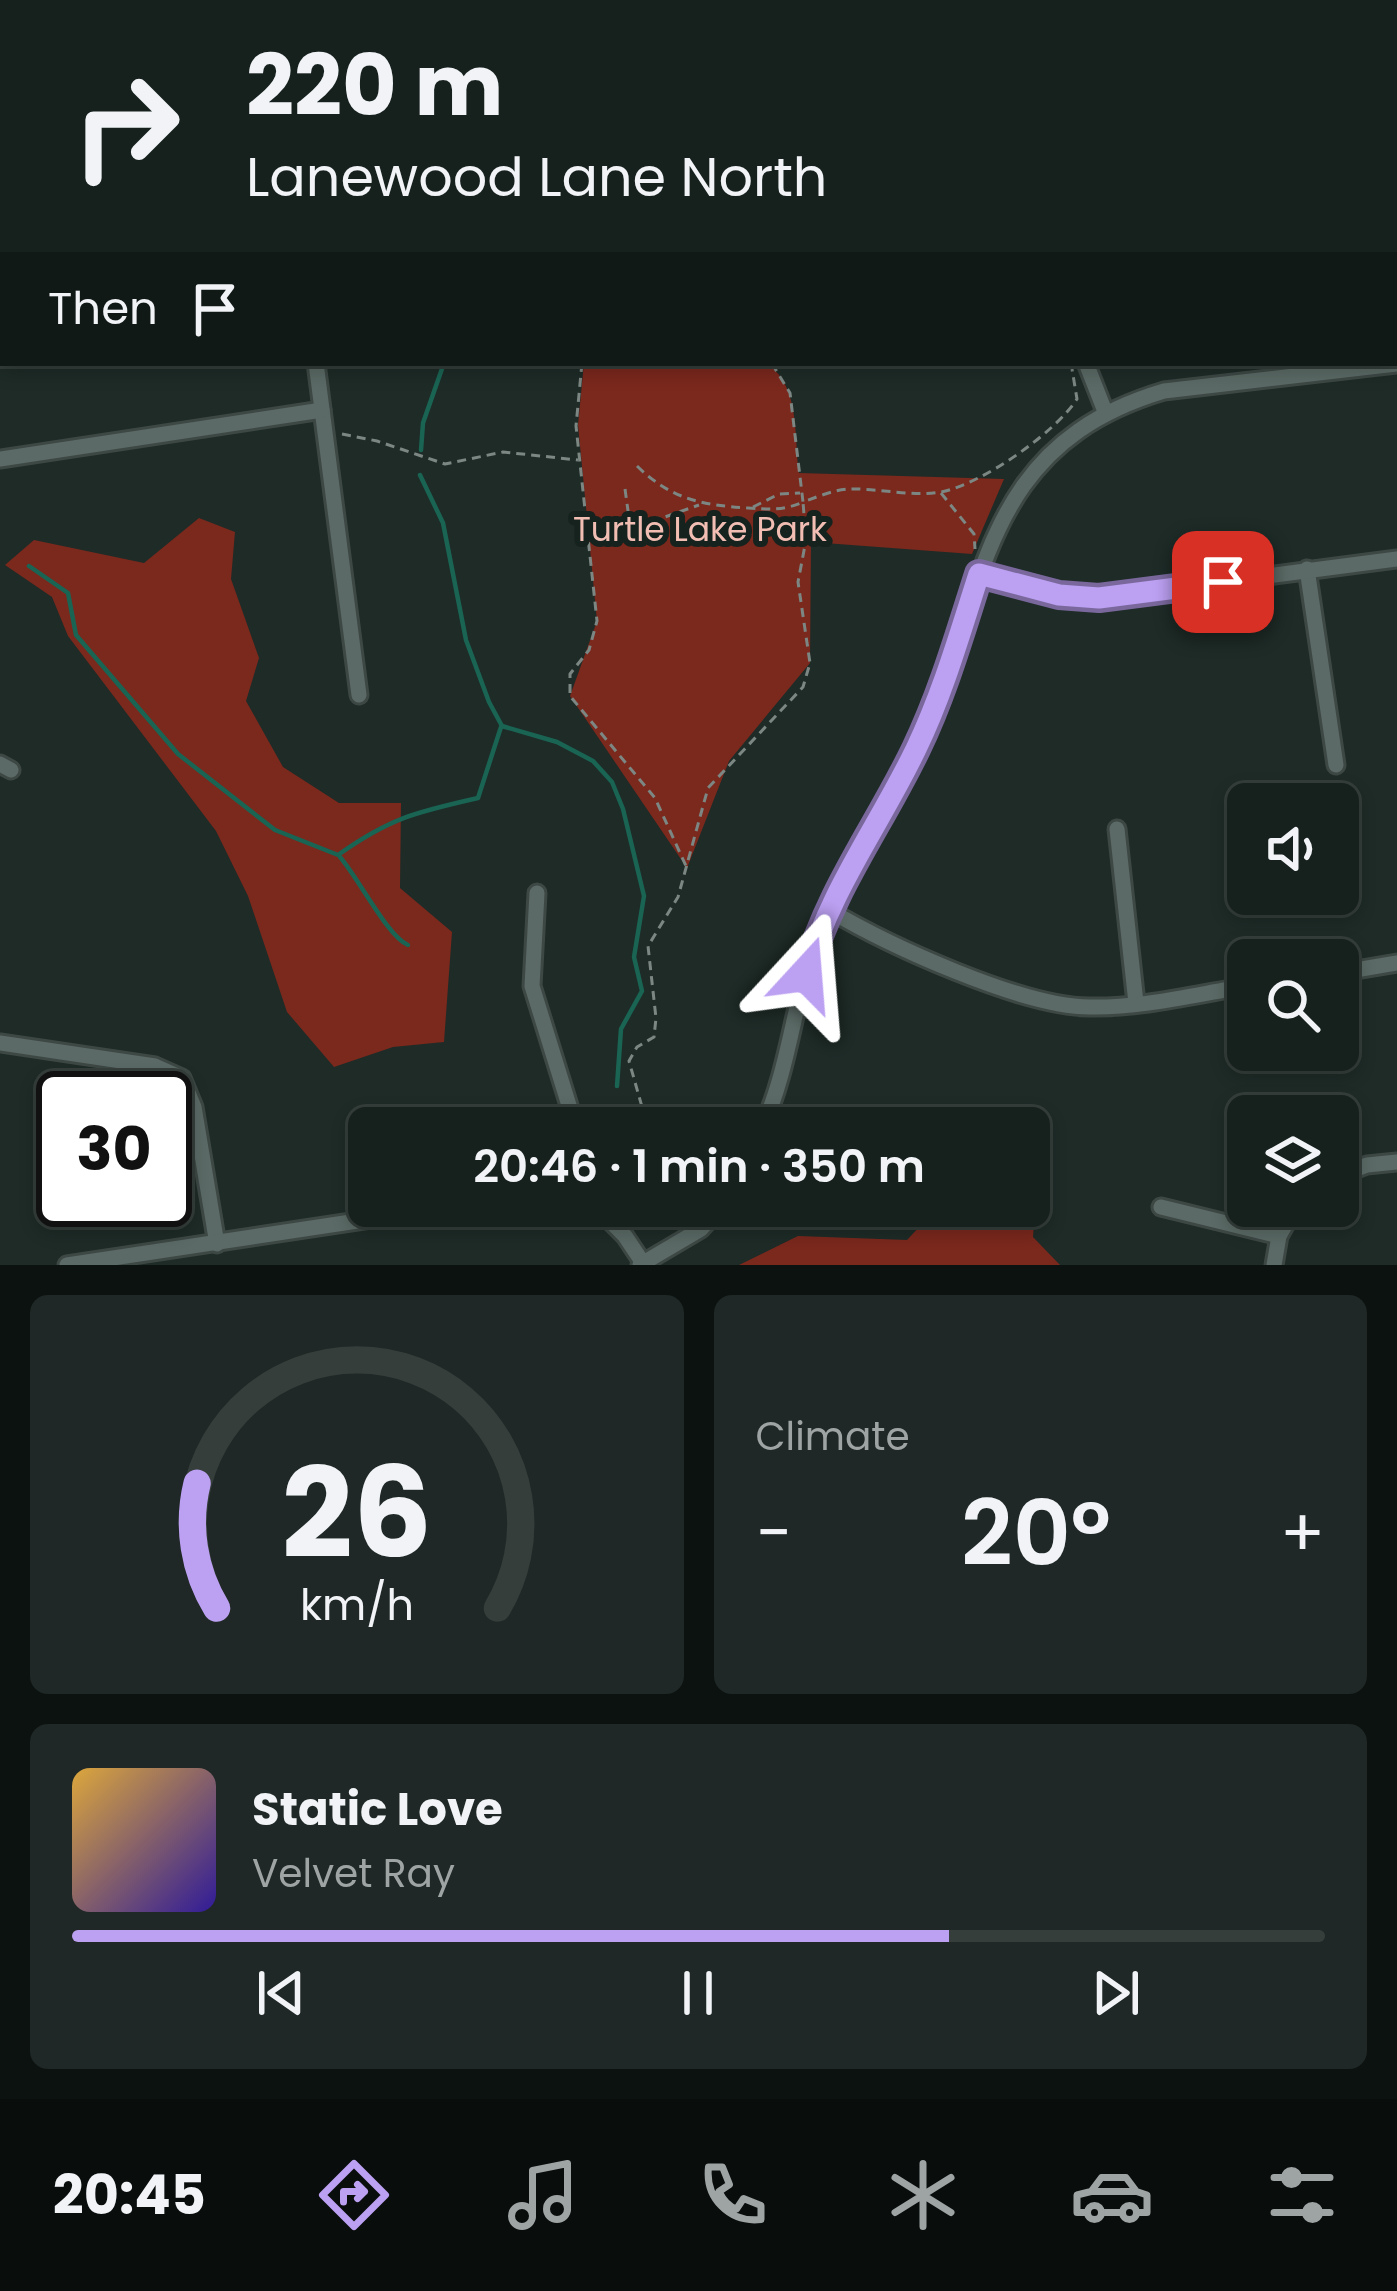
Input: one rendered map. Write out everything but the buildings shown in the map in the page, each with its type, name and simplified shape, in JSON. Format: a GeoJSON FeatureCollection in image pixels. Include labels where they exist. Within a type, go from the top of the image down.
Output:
{"type":"FeatureCollection","features":[{"type":"Feature","properties":{"kind":"street"},"geometry":{"type":"LineString","coordinates":[[316,366],[359,694]]}},
{"type":"Feature","properties":{"kind":"street"},"geometry":{"type":"LineString","coordinates":[[1087,366],[1106,414]]}},
{"type":"Feature","properties":{"kind":"street"},"geometry":{"type":"LineString","coordinates":[[768,1107],[817,935],[852,860],[932,715],[996,528],[1030,473],[1053,450],[1106,414],[1164,392],[1380,366]]}},
{"type":"Feature","properties":{"kind":"street"},"geometry":{"type":"LineString","coordinates":[[0,459],[322,410]]}},
{"type":"Feature","properties":{"kind":"street"},"geometry":{"type":"LineString","coordinates":[[982,566],[1059,595],[1099,598],[1397,559]]}},
{"type":"Feature","properties":{"kind":"street"},"geometry":{"type":"LineString","coordinates":[[1307,569],[1336,765]]}},
{"type":"Feature","properties":{"kind":"street"},"geometry":{"type":"LineString","coordinates":[[1117,829],[1136,1003]]}},
{"type":"Feature","properties":{"kind":"street"},"geometry":{"type":"LineString","coordinates":[[537,893],[532,986],[569,1107]]}},
{"type":"Feature","properties":{"kind":"street"},"geometry":{"type":"LineString","coordinates":[[829,910],[1001,989],[1088,1008],[1227,989]]}},
{"type":"Feature","properties":{"kind":"street"},"geometry":{"type":"LineString","coordinates":[[1359,969],[1397,963]]}},
{"type":"Feature","properties":{"kind":"street"},"geometry":{"type":"LineString","coordinates":[[0,1043],[155,1066],[182,1078],[194,1107],[217,1244]]}},
{"type":"Feature","properties":{"kind":"street"},"geometry":{"type":"LineString","coordinates":[[1359,1168],[1397,1162]]}},
{"type":"Feature","properties":{"kind":"street"},"geometry":{"type":"LineString","coordinates":[[1161,1207],[1280,1236]]}},
{"type":"Feature","properties":{"kind":"street"},"geometry":{"type":"LineString","coordinates":[[67,1265],[348,1223]]}},
{"type":"Feature","properties":{"kind":"street"},"geometry":{"type":"LineString","coordinates":[[617,1227],[641,1264],[702,1227]]}},
{"type":"Feature","properties":{"kind":"street"},"geometry":{"type":"LineString","coordinates":[[1274,1265],[1285,1227]]}},
{"type":"Feature","properties":{"kind":"path"},"geometry":{"type":"LineString","coordinates":[[582,366],[576,426],[597,621],[589,650],[570,674],[570,696],[655,797],[687,868]]}},
{"type":"Feature","properties":{"kind":"path"},"geometry":{"type":"LineString","coordinates":[[642,1107],[629,1061],[637,1047],[654,1037],[648,946],[678,897],[708,788],[803,687],[810,663],[798,582],[806,540],[802,492],[790,393],[775,366]]}},
{"type":"Feature","properties":{"kind":"path"},"geometry":{"type":"LineString","coordinates":[[637,466],[667,491],[700,504],[786,510],[842,489],[940,492],[1015,458],[1068,412],[1078,388],[1072,366]]}},
{"type":"Feature","properties":{"kind":"path"},"geometry":{"type":"LineString","coordinates":[[326,431],[377,441],[445,464],[503,452],[580,460]]}},
{"type":"Feature","properties":{"kind":"path"},"geometry":{"type":"LineString","coordinates":[[626,489],[629,520]]}},
{"type":"Feature","properties":{"kind":"path"},"geometry":{"type":"LineString","coordinates":[[751,508],[779,494],[802,492]]}},
{"type":"Feature","properties":{"kind":"path"},"geometry":{"type":"LineString","coordinates":[[940,492],[974,534],[972,547],[982,566]]}},
{"type":"Feature","properties":{"kind":"path"},"geometry":{"type":"LineString","coordinates":[[590,524],[676,514],[700,504]]}},
{"type":"Feature","properties":{"kind":"green space","name":"Turtle Lake Park"},"geometry":{"type":"Polygon","coordinates":[[[584,366],[768,366],[790,397],[799,473],[1004,479],[972,554],[811,542],[810,663],[729,761],[687,868],[570,696],[597,621],[578,425],[584,366]]]}},
{"type":"Feature","properties":{"kind":"green space"},"geometry":{"type":"Polygon","coordinates":[[[199,518],[235,532],[231,579],[259,658],[246,701],[283,767],[339,803],[401,803],[400,888],[452,932],[444,1042],[393,1047],[334,1067],[287,1012],[248,896],[216,831],[68,636],[52,597],[5,565],[34,540],[144,563],[199,518]]]}},
{"type":"Feature","properties":{"kind":"green space"},"geometry":{"type":"Polygon","coordinates":[[[919,1227],[1034,1227],[1033,1237],[1060,1265],[739,1265],[798,1236],[907,1240],[919,1227]]]}},
{"type":"Feature","properties":{"kind":"waterway"},"geometry":{"type":"LineString","coordinates":[[421,450],[423,423],[443,366]]}},
{"type":"Feature","properties":{"kind":"waterway"},"geometry":{"type":"LineString","coordinates":[[420,475],[443,523],[466,640],[502,726],[557,742],[593,761],[612,782],[623,809],[644,896],[634,957],[642,991],[621,1029],[617,1086]]}},
{"type":"Feature","properties":{"kind":"waterway"},"geometry":{"type":"LineString","coordinates":[[29,566],[68,593],[76,635],[178,754],[275,830],[338,855],[404,818],[478,798],[501,727]]}},
{"type":"Feature","properties":{"kind":"waterway"},"geometry":{"type":"LineString","coordinates":[[340,857],[392,931],[408,945]]}},
{"type":"Feature","properties":{"kind":"route"},"geometry":{"type":"LineString","coordinates":[[806,974],[817,935],[852,860],[932,715],[979,574],[1059,595],[1099,598],[1223,582]]}}]}
